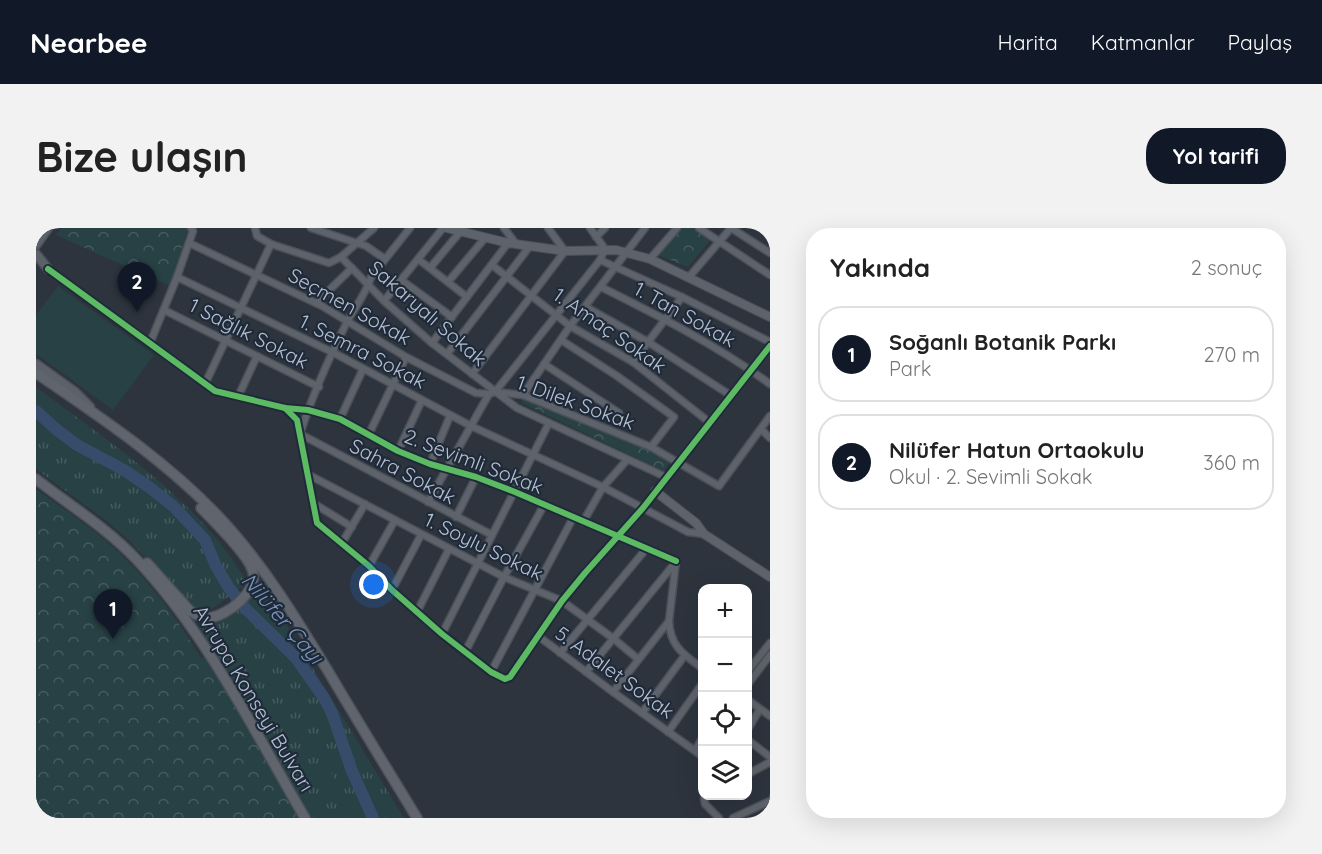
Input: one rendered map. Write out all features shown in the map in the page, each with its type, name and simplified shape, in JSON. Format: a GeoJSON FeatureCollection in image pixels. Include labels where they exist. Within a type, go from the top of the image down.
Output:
{"type":"FeatureCollection","features":[{"type":"Feature","properties":{"kind":"main road"},"geometry":{"type":"LineString","coordinates":[[36,232],[39,228]]}},
{"type":"Feature","properties":{"kind":"main road"},"geometry":{"type":"LineString","coordinates":[[36,245],[48,228]]}},
{"type":"Feature","properties":{"kind":"main road"},"geometry":{"type":"LineString","coordinates":[[36,254],[48,269]]}},
{"type":"Feature","properties":{"kind":"main road"},"geometry":{"type":"LineString","coordinates":[[36,267],[48,269]]}},
{"type":"Feature","properties":{"kind":"main road"},"geometry":{"type":"LineString","coordinates":[[36,364],[75,392],[98,416]]}},
{"type":"Feature","properties":{"kind":"main road"},"geometry":{"type":"LineString","coordinates":[[36,373],[147,453],[194,492],[221,519],[256,561],[292,613],[417,818]]}},
{"type":"Feature","properties":{"kind":"main road"},"geometry":{"type":"LineString","coordinates":[[61,498],[102,522],[129,544],[190,611],[206,618],[219,615],[244,598],[252,588],[254,580],[252,568],[207,514],[147,453]]}},
{"type":"Feature","properties":{"kind":"main road","name":"Avrupa Konseyi Bulvarı"},"geometry":{"type":"LineString","coordinates":[[36,479],[97,525],[135,558],[187,620],[305,818]]}},
{"type":"Feature","properties":{"kind":"street"},"geometry":{"type":"LineString","coordinates":[[150,343],[177,277],[193,231],[191,228]]}},
{"type":"Feature","properties":{"kind":"street"},"geometry":{"type":"LineString","coordinates":[[256,228],[257,236],[271,244],[329,263],[358,244],[374,228]]}},
{"type":"Feature","properties":{"kind":"street"},"geometry":{"type":"LineString","coordinates":[[311,228],[366,246],[385,260]]}},
{"type":"Feature","properties":{"kind":"street"},"geometry":{"type":"LineString","coordinates":[[300,434],[308,410],[347,322],[369,285],[371,277],[410,228]]}},
{"type":"Feature","properties":{"kind":"street"},"geometry":{"type":"LineString","coordinates":[[384,301],[445,228],[512,244],[565,251],[605,249],[626,252],[650,259],[770,317]]}},
{"type":"Feature","properties":{"kind":"street"},"geometry":{"type":"LineString","coordinates":[[504,228],[512,244]]}},
{"type":"Feature","properties":{"kind":"street"},"geometry":{"type":"LineString","coordinates":[[548,228],[565,251]]}},
{"type":"Feature","properties":{"kind":"street"},"geometry":{"type":"LineString","coordinates":[[590,228],[605,249]]}},
{"type":"Feature","properties":{"kind":"street"},"geometry":{"type":"LineString","coordinates":[[596,237],[605,228]]}},
{"type":"Feature","properties":{"kind":"street"},"geometry":{"type":"LineString","coordinates":[[523,395],[570,326],[645,228]]}},
{"type":"Feature","properties":{"kind":"street"},"geometry":{"type":"LineString","coordinates":[[650,259],[677,228]]}},
{"type":"Feature","properties":{"kind":"street"},"geometry":{"type":"LineString","coordinates":[[699,228],[770,275]]}},
{"type":"Feature","properties":{"kind":"street"},"geometry":{"type":"LineString","coordinates":[[689,277],[731,228],[770,253]]}},
{"type":"Feature","properties":{"kind":"street"},"geometry":{"type":"LineString","coordinates":[[430,268],[464,231]]}},
{"type":"Feature","properties":{"kind":"street"},"geometry":{"type":"LineString","coordinates":[[448,282],[485,238]]}},
{"type":"Feature","properties":{"kind":"street","name":"Seçmen Sokak"},"geometry":{"type":"LineString","coordinates":[[189,243],[316,303],[406,357],[476,393],[492,393]]}},
{"type":"Feature","properties":{"kind":"street"},"geometry":{"type":"LineString","coordinates":[[205,384],[271,244]]}},
{"type":"Feature","properties":{"kind":"street"},"geometry":{"type":"LineString","coordinates":[[432,343],[492,265],[512,244]]}},
{"type":"Feature","properties":{"kind":"street"},"geometry":{"type":"LineString","coordinates":[[447,354],[530,246]]}},
{"type":"Feature","properties":{"kind":"street"},"geometry":{"type":"LineString","coordinates":[[428,502],[492,393],[600,260],[605,249]]}},
{"type":"Feature","properties":{"kind":"street"},"geometry":{"type":"LineString","coordinates":[[472,374],[565,251]]}},
{"type":"Feature","properties":{"kind":"street","name":"Sakaryalı Sokak"},"geometry":{"type":"LineString","coordinates":[[341,257],[384,301],[492,393]]}},
{"type":"Feature","properties":{"kind":"street"},"geometry":{"type":"LineString","coordinates":[[418,259],[467,297]]}},
{"type":"Feature","properties":{"kind":"street"},"geometry":{"type":"LineString","coordinates":[[285,408],[297,420],[317,524],[369,566],[392,590],[442,634],[499,678],[510,677],[562,601],[643,508],[770,347],[682,297],[600,260]]}},
{"type":"Feature","properties":{"kind":"street","name":"1. Amaç Sokak"},"geometry":{"type":"LineString","coordinates":[[492,265],[570,326],[633,362],[709,422]]}},
{"type":"Feature","properties":{"kind":"street"},"geometry":{"type":"LineString","coordinates":[[316,303],[352,268]]}},
{"type":"Feature","properties":{"kind":"street","name":"2. Sevimli Sokak"},"geometry":{"type":"LineString","coordinates":[[48,269],[215,392],[285,408],[308,410],[340,419],[398,451],[430,465],[477,477],[676,561]]}},
{"type":"Feature","properties":{"kind":"street","name":"1. Semra Sokak"},"geometry":{"type":"LineString","coordinates":[[177,277],[334,353],[450,416],[603,487],[688,532],[704,534]]}},
{"type":"Feature","properties":{"kind":"street"},"geometry":{"type":"LineString","coordinates":[[401,280],[452,317]]}},
{"type":"Feature","properties":{"kind":"street","name":"1. Tan Sokak"},"geometry":{"type":"LineString","coordinates":[[601,287],[665,320],[751,370],[770,384]]}},
{"type":"Feature","properties":{"kind":"street"},"geometry":{"type":"LineString","coordinates":[[633,362],[682,297]]}},
{"type":"Feature","properties":{"kind":"street"},"geometry":{"type":"LineString","coordinates":[[586,307],[648,342],[730,395]]}},
{"type":"Feature","properties":{"kind":"street","name":"1 Sağlık Sokak"},"geometry":{"type":"LineString","coordinates":[[164,310],[319,387]]}},
{"type":"Feature","properties":{"kind":"street"},"geometry":{"type":"LineString","coordinates":[[561,340],[674,417],[651,447]]}},
{"type":"Feature","properties":{"kind":"street"},"geometry":{"type":"LineString","coordinates":[[238,397],[257,356]]}},
{"type":"Feature","properties":{"kind":"street"},"geometry":{"type":"LineString","coordinates":[[369,434],[406,357]]}},
{"type":"Feature","properties":{"kind":"street"},"geometry":{"type":"LineString","coordinates":[[544,364],[619,413]]}},
{"type":"Feature","properties":{"kind":"street"},"geometry":{"type":"LineString","coordinates":[[340,419],[363,369]]}},
{"type":"Feature","properties":{"kind":"street","name":"1. Dilek Sokak"},"geometry":{"type":"LineString","coordinates":[[492,393],[523,395],[651,447],[719,486],[760,429]]}},
{"type":"Feature","properties":{"kind":"street","name":"1. Dilek Sokak"},"geometry":{"type":"LineString","coordinates":[[492,393],[517,408],[666,477]]}},
{"type":"Feature","properties":{"kind":"street"},"geometry":{"type":"LineString","coordinates":[[398,451],[422,400]]}},
{"type":"Feature","properties":{"kind":"street"},"geometry":{"type":"LineString","coordinates":[[430,465],[450,416]]}},
{"type":"Feature","properties":{"kind":"street"},"geometry":{"type":"LineString","coordinates":[[770,416],[760,429],[770,438]]}},
{"type":"Feature","properties":{"kind":"street"},"geometry":{"type":"LineString","coordinates":[[442,634],[549,423]]}},
{"type":"Feature","properties":{"kind":"street","name":"Sahra Sokak"},"geometry":{"type":"LineString","coordinates":[[300,434],[492,535]]}},
{"type":"Feature","properties":{"kind":"street"},"geometry":{"type":"LineString","coordinates":[[583,522],[603,487],[627,460]]}},
{"type":"Feature","properties":{"kind":"street","name":"1. Soylu Sokak"},"geometry":{"type":"LineString","coordinates":[[307,474],[477,564],[562,601],[638,659]]}},
{"type":"Feature","properties":{"kind":"street"},"geometry":{"type":"LineString","coordinates":[[456,517],[477,477]]}},
{"type":"Feature","properties":{"kind":"street"},"geometry":{"type":"LineString","coordinates":[[655,491],[696,523],[704,534],[770,577]]}},
{"type":"Feature","properties":{"kind":"street"},"geometry":{"type":"LineString","coordinates":[[313,504],[352,527]]}},
{"type":"Feature","properties":{"kind":"street"},"geometry":{"type":"LineString","coordinates":[[342,543],[365,504]]}},
{"type":"Feature","properties":{"kind":"street"},"geometry":{"type":"LineString","coordinates":[[465,652],[544,505]]}},
{"type":"Feature","properties":{"kind":"street"},"geometry":{"type":"LineString","coordinates":[[491,672],[573,518]]}},
{"type":"Feature","properties":{"kind":"street"},"geometry":{"type":"LineString","coordinates":[[369,566],[395,520]]}},
{"type":"Feature","properties":{"kind":"street"},"geometry":{"type":"LineString","coordinates":[[392,590],[421,535]]}},
{"type":"Feature","properties":{"kind":"street"},"geometry":{"type":"LineString","coordinates":[[417,612],[449,549]]}},
{"type":"Feature","properties":{"kind":"street"},"geometry":{"type":"LineString","coordinates":[[560,653],[646,549]]}},
{"type":"Feature","properties":{"kind":"street"},"geometry":{"type":"LineString","coordinates":[[676,561],[669,621],[672,640],[685,655],[698,665]]}},
{"type":"Feature","properties":{"kind":"street"},"geometry":{"type":"LineString","coordinates":[[586,672],[676,561]]}},
{"type":"Feature","properties":{"kind":"street"},"geometry":{"type":"LineString","coordinates":[[613,692],[669,621]]}},
{"type":"Feature","properties":{"kind":"street","name":"5. Adalet Sokak"},"geometry":{"type":"LineString","coordinates":[[538,636],[698,753]]}},
{"type":"Feature","properties":{"kind":"street"},"geometry":{"type":"LineString","coordinates":[[752,665],[770,643]]}},
{"type":"Feature","properties":{"kind":"street"},"geometry":{"type":"LineString","coordinates":[[642,713],[685,655]]}},
{"type":"Feature","properties":{"kind":"street"},"geometry":{"type":"LineString","coordinates":[[752,678],[770,655]]}},
{"type":"Feature","properties":{"kind":"street"},"geometry":{"type":"LineString","coordinates":[[668,732],[698,690]]}},
{"type":"Feature","properties":{"kind":"street"},"geometry":{"type":"LineString","coordinates":[[752,703],[770,716]]}},
{"type":"Feature","properties":{"kind":"street"},"geometry":{"type":"LineString","coordinates":[[752,721],[760,709]]}},
{"type":"Feature","properties":{"kind":"street"},"geometry":{"type":"LineString","coordinates":[[752,744],[770,757]]}},
{"type":"Feature","properties":{"kind":"street"},"geometry":{"type":"LineString","coordinates":[[695,750],[698,745]]}},
{"type":"Feature","properties":{"kind":"street"},"geometry":{"type":"LineString","coordinates":[[752,771],[770,762]]}},
{"type":"Feature","properties":{"kind":"street"},"geometry":{"type":"LineString","coordinates":[[704,800],[705,804],[719,818]]}},
{"type":"Feature","properties":{"kind":"street"},"geometry":{"type":"LineString","coordinates":[[733,818],[770,801]]}},
{"type":"Feature","properties":{"kind":"green space"},"geometry":{"type":"Polygon","coordinates":[[[62,228],[188,229],[170,286],[56,235],[62,228]]]}},
{"type":"Feature","properties":{"kind":"green space"},"geometry":{"type":"Polygon","coordinates":[[[682,228],[693,228],[710,240],[688,267],[658,255],[682,228]]]}},
{"type":"Feature","properties":{"kind":"green space"},"geometry":{"type":"Polygon","coordinates":[[[58,286],[154,355],[113,410],[36,354],[36,315],[58,286]]]}},
{"type":"Feature","properties":{"kind":"green space"},"geometry":{"type":"Polygon","coordinates":[[[36,387],[176,496],[224,548],[244,577],[242,587],[206,613],[198,614],[129,540],[36,469],[36,387]]]}},
{"type":"Feature","properties":{"kind":"green space"},"geometry":{"type":"Polygon","coordinates":[[[522,400],[628,440],[671,461],[664,471],[522,403],[522,400]]]}},
{"type":"Feature","properties":{"kind":"green space"},"geometry":{"type":"Polygon","coordinates":[[[36,489],[106,541],[134,567],[158,596],[181,626],[201,658],[205,657],[301,818],[36,818],[36,489]]]}},
{"type":"Feature","properties":{"kind":"green space"},"geometry":{"type":"Polygon","coordinates":[[[258,586],[277,615],[280,614],[404,818],[310,818],[198,628],[223,617],[258,586]]]}},
{"type":"Feature","properties":{"kind":"green space"},"geometry":{"type":"Polygon","coordinates":[[[326,762],[339,788],[323,796],[310,770],[326,762]]]}},
{"type":"Feature","properties":{"kind":"waterway","name":"Nilüfer Çayı"},"geometry":{"type":"LineString","coordinates":[[36,411],[77,445],[124,470],[149,487],[173,506],[205,540],[229,588],[246,609],[296,658],[324,698],[373,818]]}},
{"type":"Feature","properties":{"kind":"cycle path"},"geometry":{"type":"LineString","coordinates":[[48,269],[215,391],[340,419],[398,451],[515,492],[676,561]]}},
{"type":"Feature","properties":{"kind":"cycle path"},"geometry":{"type":"LineString","coordinates":[[285,408],[297,420],[317,523],[369,566],[392,590],[442,634],[491,672],[505,679],[510,677],[562,601],[643,508],[770,346]]}},
{"type":"Feature","properties":{"kind":"place","name":"Nilüfer Hatun Ortaokulu"},"geometry":{"type":"Point","coordinates":[137,312]}},
{"type":"Feature","properties":{"kind":"place","name":"Soğanlı Botanik Parkı"},"geometry":{"type":"Point","coordinates":[113,639]}}]}
